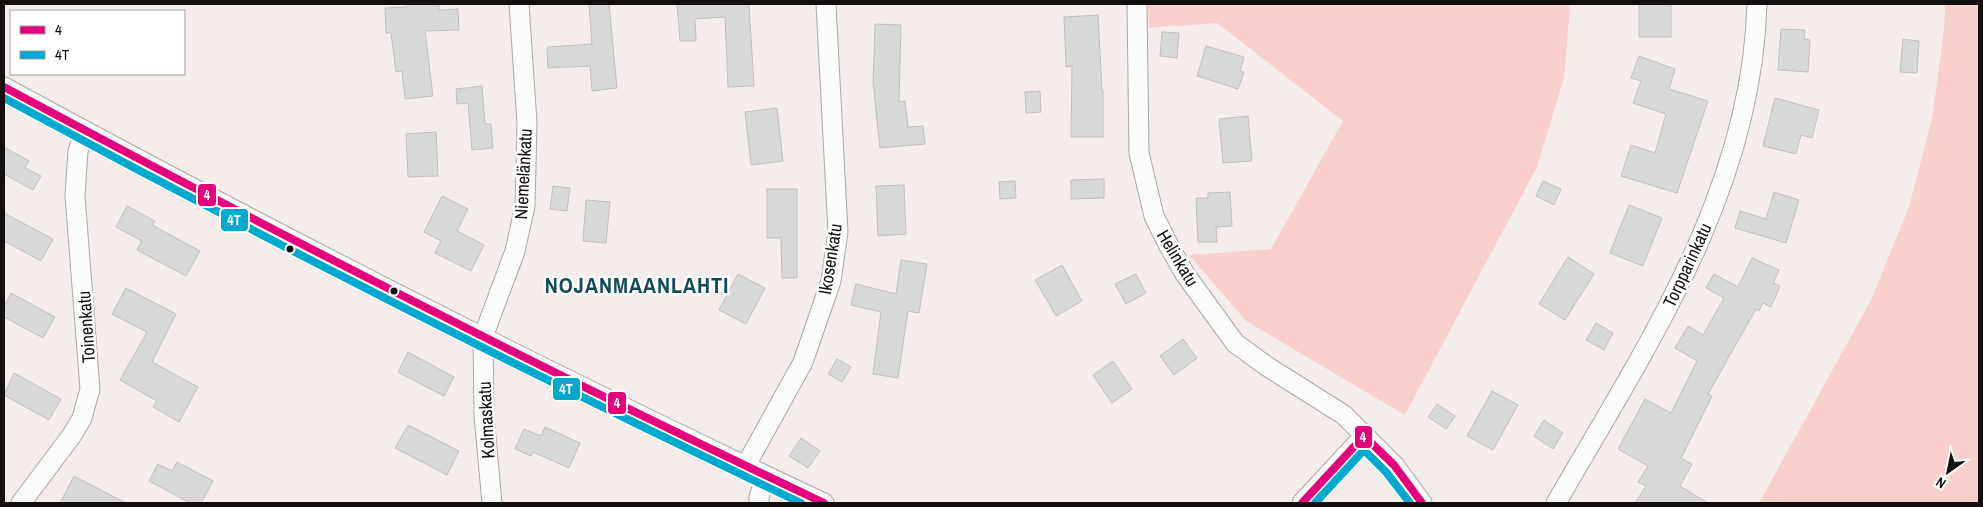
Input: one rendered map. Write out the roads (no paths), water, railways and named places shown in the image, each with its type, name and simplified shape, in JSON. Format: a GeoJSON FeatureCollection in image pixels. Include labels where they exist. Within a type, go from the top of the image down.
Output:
{"type":"FeatureCollection","features":[{"type":"Feature","properties":{"kind":"street","name":"Niemelänkatu"},"geometry":{"type":"LineString","coordinates":[[483,337],[515,251],[525,206],[527,123],[519,4]]}},
{"type":"Feature","properties":{"kind":"street","name":"Ikosenkatu"},"geometry":{"type":"LineString","coordinates":[[746,466],[803,362],[831,281],[838,232],[826,4]]}},
{"type":"Feature","properties":{"kind":"street","name":"Helinkatu"},"geometry":{"type":"LineString","coordinates":[[1137,4],[1139,153],[1154,216],[1169,246],[1186,274],[1235,342],[1268,367],[1344,415],[1394,465],[1422,503]]}},
{"type":"Feature","properties":{"kind":"street","name":"Torpparinkatu"},"geometry":{"type":"LineString","coordinates":[[1556,503],[1671,303],[1699,245],[1722,187],[1738,130],[1751,70],[1757,4]]}},
{"type":"Feature","properties":{"kind":"street"},"geometry":{"type":"LineString","coordinates":[[4,87],[85,131],[483,337],[824,503]]}},
{"type":"Feature","properties":{"kind":"street","name":"Toinenkatu"},"geometry":{"type":"LineString","coordinates":[[20,503],[72,435],[82,418],[90,390],[75,196],[78,151],[85,131]]}},
{"type":"Feature","properties":{"kind":"street","name":"Kolmaskatu"},"geometry":{"type":"LineString","coordinates":[[483,337],[484,416],[492,503]]}},
{"type":"Feature","properties":{"kind":"street"},"geometry":{"type":"LineString","coordinates":[[1302,503],[1364,436]]}},
{"type":"Feature","properties":{"kind":"street"},"geometry":{"type":"LineString","coordinates":[[759,503],[758,497],[766,476]]}},
{"type":"Feature","properties":{"kind":"district","name":"NOJANMAANLAHTI"},"geometry":{"type":"Point","coordinates":[637,285]}}]}
